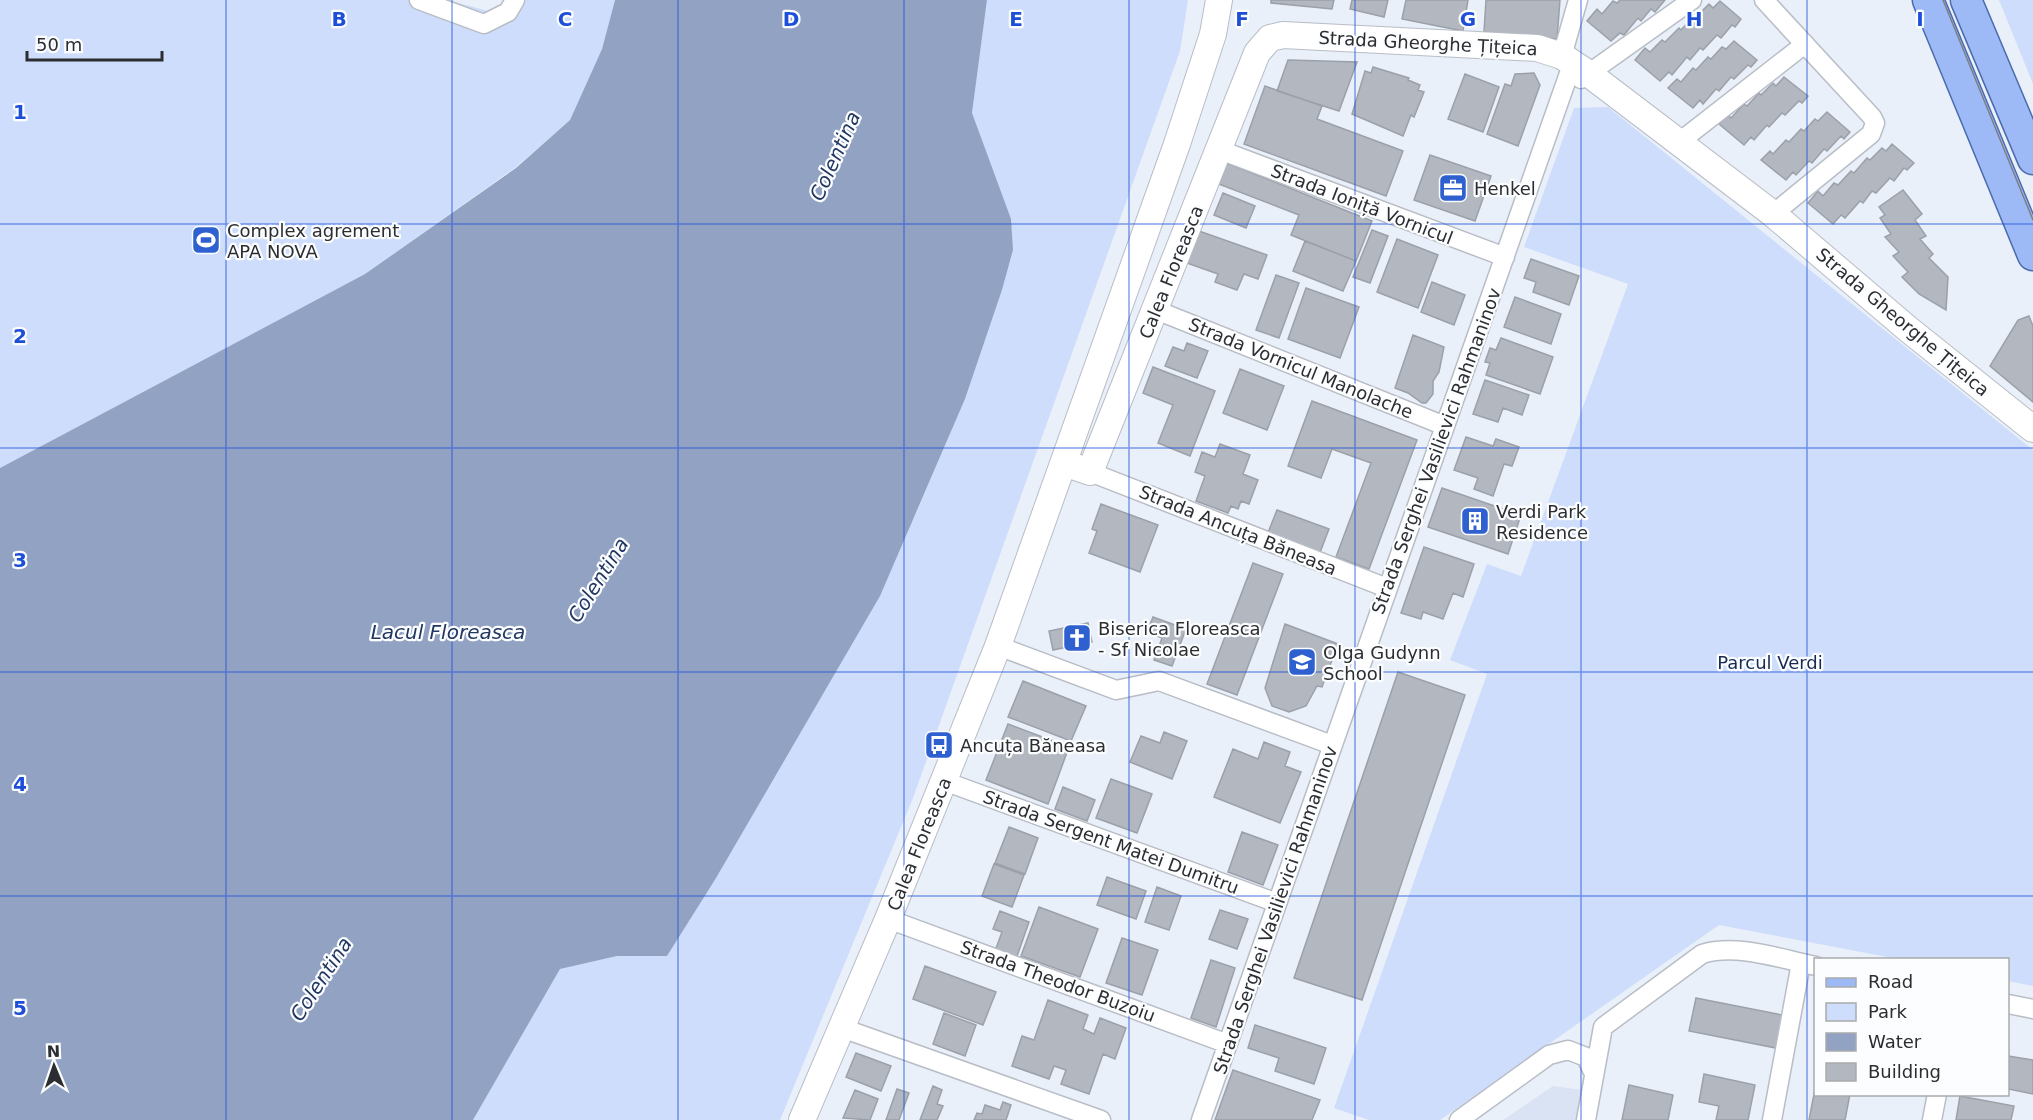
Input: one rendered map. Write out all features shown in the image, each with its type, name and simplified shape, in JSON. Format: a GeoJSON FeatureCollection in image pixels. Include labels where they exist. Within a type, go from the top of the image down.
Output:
{"type":"FeatureCollection","features":[{"type":"Feature","properties":{"kind":"main road"},"geometry":{"type":"LineString","coordinates":[[1928,0],[2033,255]]}},
{"type":"Feature","properties":{"kind":"main road"},"geometry":{"type":"LineString","coordinates":[[1966,0],[2033,159]]}},
{"type":"Feature","properties":{"kind":"street"},"geometry":{"type":"LineString","coordinates":[[419,0],[484,24],[508,12],[515,0]]}},
{"type":"Feature","properties":{"kind":"street","name":"Calea Floreasca"},"geometry":{"type":"LineString","coordinates":[[802,1120],[888,919],[998,646],[1204,67],[1219,0]]}},
{"type":"Feature","properties":{"kind":"street"},"geometry":{"type":"LineString","coordinates":[[1575,64],[1578,0]]}},
{"type":"Feature","properties":{"kind":"street"},"geometry":{"type":"LineString","coordinates":[[1575,64],[1692,0]]}},
{"type":"Feature","properties":{"kind":"street"},"geometry":{"type":"LineString","coordinates":[[1764,0],[1872,117],[1874,130],[1773,214]]}},
{"type":"Feature","properties":{"kind":"street","name":"Strada Gheorghe Țițeica"},"geometry":{"type":"LineString","coordinates":[[1263,45],[1270,38],[1283,35],[1538,48],[1575,64],[1773,214],[1908,329],[2033,429]]}},
{"type":"Feature","properties":{"kind":"street","name":"Calea Floreasca"},"geometry":{"type":"LineString","coordinates":[[1095,461],[1257,53],[1263,45]]}},
{"type":"Feature","properties":{"kind":"street"},"geometry":{"type":"LineString","coordinates":[[1678,143],[1805,45]]}},
{"type":"Feature","properties":{"kind":"street","name":"Strada Serghei Vasilievici Rahmaninov"},"geometry":{"type":"LineString","coordinates":[[1201,1120],[1564,88],[1575,64]]}},
{"type":"Feature","properties":{"kind":"street","name":"Strada Ioniță Vornicul"},"geometry":{"type":"LineString","coordinates":[[1220,150],[1505,257]]}},
{"type":"Feature","properties":{"kind":"street","name":"Strada Vornicul Manolache"},"geometry":{"type":"LineString","coordinates":[[1156,310],[1445,426]]}},
{"type":"Feature","properties":{"kind":"street"},"geometry":{"type":"LineString","coordinates":[[1066,457],[1095,461]]}},
{"type":"Feature","properties":{"kind":"street","name":"Strada Ancuța Băneasa"},"geometry":{"type":"LineString","coordinates":[[1095,461],[1387,588]]}},
{"type":"Feature","properties":{"kind":"street"},"geometry":{"type":"LineString","coordinates":[[998,646],[1116,690],[1159,681],[1332,745]]}},
{"type":"Feature","properties":{"kind":"street","name":"Strada Sergent Matei Dumitru"},"geometry":{"type":"LineString","coordinates":[[944,781],[1277,903]]}},
{"type":"Feature","properties":{"kind":"street","name":"Strada Theodor Buzoiu"},"geometry":{"type":"LineString","coordinates":[[888,919],[1228,1044]]}},
{"type":"Feature","properties":{"kind":"street"},"geometry":{"type":"LineString","coordinates":[[1586,1120],[1603,1027],[1702,954],[1721,950],[1808,965],[1772,1120]]}},
{"type":"Feature","properties":{"kind":"street"},"geometry":{"type":"LineString","coordinates":[[2009,1004],[2033,1009]]}},
{"type":"Feature","properties":{"kind":"street"},"geometry":{"type":"LineString","coordinates":[[842,1028],[1101,1120]]}},
{"type":"Feature","properties":{"kind":"street"},"geometry":{"type":"LineString","coordinates":[[1459,1120],[1549,1055],[1568,1050],[1586,1057],[1594,1074]]}},
{"type":"Feature","properties":{"kind":"street"},"geometry":{"type":"LineString","coordinates":[[1932,1120],[1937,1096]]}},
{"type":"Feature","properties":{"kind":"shaded area"},"geometry":{"type":"Polygon","coordinates":[[[1553,1086],[1590,1091],[1585,1120],[1503,1120],[1553,1086]]]}},
{"type":"Feature","properties":{"kind":"green space","name":"Complex agrement APA NOVA"},"geometry":{"type":"Polygon","coordinates":[[[0,0],[448,0],[495,13],[507,0],[615,0],[602,49],[570,120],[516,167],[365,274],[0,468],[0,0]]]}},
{"type":"Feature","properties":{"kind":"green space"},"geometry":{"type":"Polygon","coordinates":[[[987,0],[1188,0],[1180,51],[913,798],[780,1120],[473,1120],[560,969],[617,956],[667,956],[833,676],[916,513],[965,399],[1013,250],[972,113],[987,0]]]}},
{"type":"Feature","properties":{"kind":"green space"},"geometry":{"type":"Polygon","coordinates":[[[1999,0],[2033,0],[2033,84],[1999,0]]]}},
{"type":"Feature","properties":{"kind":"green space","name":"Parcul Verdi"},"geometry":{"type":"Polygon","coordinates":[[[1608,107],[2033,450],[2033,986],[2009,981],[2009,958],[1893,958],[1719,925],[1440,1120],[1369,1120],[1334,1108],[1487,674],[1450,660],[1487,564],[1521,576],[1628,284],[1524,247],[1574,108],[1608,107]]]}},
{"type":"Feature","properties":{"kind":"water","name":"Lacul Floreasca"},"geometry":{"type":"Polygon","coordinates":[[[615,0],[987,0],[972,113],[1011,219],[1013,250],[965,399],[880,596],[716,878],[667,956],[617,956],[560,969],[473,1120],[0,1120],[0,468],[365,274],[516,168],[570,120],[602,49],[615,0]]]}},
{"type":"Feature","properties":{"kind":"building"},"geometry":{"type":"Polygon","coordinates":[[[1271,0],[1334,0],[1332,9],[1271,3],[1271,0]]]}},
{"type":"Feature","properties":{"kind":"building"},"geometry":{"type":"Polygon","coordinates":[[[1352,0],[1388,0],[1384,17],[1350,9],[1352,0]]]}},
{"type":"Feature","properties":{"kind":"building"},"geometry":{"type":"Polygon","coordinates":[[[1406,0],[1468,0],[1463,31],[1402,19],[1406,0]]]}},
{"type":"Feature","properties":{"kind":"building"},"geometry":{"type":"Polygon","coordinates":[[[1486,0],[1560,0],[1557,39],[1484,32],[1486,0]]]}},
{"type":"Feature","properties":{"kind":"building"},"geometry":{"type":"Polygon","coordinates":[[[1620,0],[1665,0],[1655,12],[1651,9],[1641,21],[1638,18],[1624,35],[1620,33],[1611,41],[1587,21],[1597,9],[1602,14],[1613,1],[1617,3],[1620,0]]]}},
{"type":"Feature","properties":{"kind":"building"},"geometry":{"type":"Polygon","coordinates":[[[1720,1],[1741,19],[1735,27],[1732,25],[1721,38],[1717,35],[1703,50],[1700,48],[1690,60],[1687,57],[1672,75],[1669,72],[1660,81],[1635,60],[1645,48],[1650,52],[1662,40],[1665,42],[1679,28],[1681,30],[1709,4],[1713,8],[1720,1]]]}},
{"type":"Feature","properties":{"kind":"building"},"geometry":{"type":"Polygon","coordinates":[[[1734,41],[1757,60],[1751,67],[1748,65],[1734,79],[1731,77],[1719,91],[1716,89],[1703,104],[1700,100],[1693,108],[1668,88],[1677,79],[1681,82],[1693,68],[1696,70],[1708,57],[1711,59],[1722,47],[1726,49],[1734,41]]]}},
{"type":"Feature","properties":{"kind":"building"},"geometry":{"type":"Polygon","coordinates":[[[1288,60],[1357,62],[1339,111],[1277,91],[1288,60]]]}},
{"type":"Feature","properties":{"kind":"building"},"geometry":{"type":"Polygon","coordinates":[[[1373,67],[1409,78],[1408,80],[1420,85],[1418,90],[1424,92],[1414,117],[1411,115],[1403,136],[1352,114],[1365,71],[1371,73],[1373,67]]]}},
{"type":"Feature","properties":{"kind":"building"},"geometry":{"type":"Polygon","coordinates":[[[1534,73],[1540,85],[1518,146],[1487,134],[1505,84],[1511,86],[1515,74],[1534,73]]]}},
{"type":"Feature","properties":{"kind":"building"},"geometry":{"type":"Polygon","coordinates":[[[1465,74],[1499,87],[1483,132],[1448,119],[1465,74]]]}},
{"type":"Feature","properties":{"kind":"building"},"geometry":{"type":"Polygon","coordinates":[[[1784,77],[1808,96],[1802,103],[1799,101],[1785,115],[1782,113],[1769,127],[1767,125],[1754,140],[1751,137],[1744,145],[1719,124],[1728,115],[1731,118],[1744,104],[1747,106],[1773,83],[1776,86],[1784,77]]]}},
{"type":"Feature","properties":{"kind":"building"},"geometry":{"type":"Polygon","coordinates":[[[1265,86],[1322,106],[1317,119],[1403,151],[1386,196],[1244,144],[1265,86]]]}},
{"type":"Feature","properties":{"kind":"building"},"geometry":{"type":"Polygon","coordinates":[[[1827,112],[1850,132],[1844,139],[1841,136],[1827,151],[1824,149],[1812,163],[1809,161],[1796,175],[1793,172],[1786,180],[1761,160],[1770,151],[1773,154],[1786,140],[1789,142],[1801,129],[1804,131],[1815,119],[1818,121],[1827,112]]]}},
{"type":"Feature","properties":{"kind":"building"},"geometry":{"type":"Polygon","coordinates":[[[1892,144],[1914,163],[1907,170],[1904,168],[1894,181],[1890,178],[1876,193],[1872,191],[1863,203],[1860,201],[1845,218],[1841,215],[1833,224],[1808,203],[1818,191],[1823,196],[1834,183],[1838,185],[1851,171],[1854,173],[1867,158],[1870,160],[1882,148],[1886,151],[1892,144]]]}},
{"type":"Feature","properties":{"kind":"building","name":"Henkel"},"geometry":{"type":"Polygon","coordinates":[[[1430,155],[1491,176],[1475,221],[1414,200],[1430,155]]]}},
{"type":"Feature","properties":{"kind":"building"},"geometry":{"type":"Polygon","coordinates":[[[1227,163],[1372,221],[1356,261],[1291,235],[1299,215],[1219,184],[1227,163]]]}},
{"type":"Feature","properties":{"kind":"building"},"geometry":{"type":"Polygon","coordinates":[[[1903,190],[1922,214],[1915,220],[1926,236],[1920,239],[1933,254],[1929,258],[1948,277],[1946,310],[1919,294],[1902,277],[1908,272],[1893,256],[1899,252],[1885,237],[1891,234],[1880,218],[1885,215],[1879,207],[1903,190]]]}},
{"type":"Feature","properties":{"kind":"building"},"geometry":{"type":"Polygon","coordinates":[[[1223,193],[1255,206],[1246,228],[1214,215],[1223,193]]]}},
{"type":"Feature","properties":{"kind":"building"},"geometry":{"type":"Polygon","coordinates":[[[1372,230],[1388,236],[1370,283],[1353,277],[1372,230]]]}},
{"type":"Feature","properties":{"kind":"building"},"geometry":{"type":"Polygon","coordinates":[[[1199,231],[1267,255],[1258,279],[1244,274],[1237,290],[1215,282],[1218,274],[1187,263],[1199,231]]]}},
{"type":"Feature","properties":{"kind":"building"},"geometry":{"type":"Polygon","coordinates":[[[1397,239],[1438,255],[1418,308],[1377,292],[1397,239]]]}},
{"type":"Feature","properties":{"kind":"building"},"geometry":{"type":"Polygon","coordinates":[[[1305,241],[1356,261],[1343,291],[1293,271],[1305,241]]]}},
{"type":"Feature","properties":{"kind":"building"},"geometry":{"type":"Polygon","coordinates":[[[1531,259],[1579,276],[1569,305],[1533,292],[1536,282],[1524,278],[1531,259]]]}},
{"type":"Feature","properties":{"kind":"building"},"geometry":{"type":"Polygon","coordinates":[[[1276,275],[1299,283],[1279,338],[1256,330],[1276,275]]]}},
{"type":"Feature","properties":{"kind":"building"},"geometry":{"type":"Polygon","coordinates":[[[1432,282],[1465,295],[1454,325],[1421,312],[1432,282]]]}},
{"type":"Feature","properties":{"kind":"building"},"geometry":{"type":"Polygon","coordinates":[[[1306,288],[1359,307],[1340,358],[1288,339],[1306,288]]]}},
{"type":"Feature","properties":{"kind":"building"},"geometry":{"type":"Polygon","coordinates":[[[1515,297],[1561,314],[1551,344],[1504,327],[1515,297]]]}},
{"type":"Feature","properties":{"kind":"building"},"geometry":{"type":"Polygon","coordinates":[[[2029,316],[2033,326],[2033,402],[1990,366],[2018,320],[2029,316]]]}},
{"type":"Feature","properties":{"kind":"building"},"geometry":{"type":"Polygon","coordinates":[[[1413,335],[1444,347],[1439,372],[1433,381],[1433,394],[1426,403],[1395,388],[1413,335]]]}},
{"type":"Feature","properties":{"kind":"building"},"geometry":{"type":"Polygon","coordinates":[[[1501,338],[1553,357],[1540,394],[1486,375],[1490,363],[1485,362],[1490,348],[1496,350],[1501,338]]]}},
{"type":"Feature","properties":{"kind":"building"},"geometry":{"type":"Polygon","coordinates":[[[1187,343],[1208,351],[1197,378],[1165,366],[1173,347],[1184,351],[1187,343]]]}},
{"type":"Feature","properties":{"kind":"building"},"geometry":{"type":"Polygon","coordinates":[[[1153,367],[1215,391],[1190,456],[1158,443],[1173,405],[1143,393],[1153,367]]]}},
{"type":"Feature","properties":{"kind":"building"},"geometry":{"type":"Polygon","coordinates":[[[1240,369],[1284,386],[1267,430],[1223,413],[1240,369]]]}},
{"type":"Feature","properties":{"kind":"building"},"geometry":{"type":"Polygon","coordinates":[[[1485,380],[1529,395],[1522,415],[1503,408],[1498,422],[1473,414],[1485,380]]]}},
{"type":"Feature","properties":{"kind":"building"},"geometry":{"type":"Polygon","coordinates":[[[1312,401],[1417,440],[1369,569],[1336,557],[1371,463],[1332,449],[1321,478],[1288,466],[1312,401]]]}},
{"type":"Feature","properties":{"kind":"building"},"geometry":{"type":"Polygon","coordinates":[[[1466,437],[1493,446],[1496,439],[1519,447],[1512,466],[1504,464],[1493,496],[1474,489],[1478,478],[1454,470],[1466,437]]]}},
{"type":"Feature","properties":{"kind":"building"},"geometry":{"type":"Polygon","coordinates":[[[1220,444],[1250,455],[1243,474],[1258,480],[1249,504],[1241,501],[1238,509],[1231,506],[1228,513],[1196,501],[1205,476],[1195,472],[1202,452],[1215,457],[1220,444]]]}},
{"type":"Feature","properties":{"kind":"building","name":"Verdi Park Residence"},"geometry":{"type":"Polygon","coordinates":[[[1442,488],[1521,515],[1508,554],[1428,527],[1442,488]]]}},
{"type":"Feature","properties":{"kind":"building"},"geometry":{"type":"Polygon","coordinates":[[[1101,504],[1158,525],[1140,572],[1089,553],[1097,531],[1092,529],[1101,504]]]}},
{"type":"Feature","properties":{"kind":"building"},"geometry":{"type":"Polygon","coordinates":[[[1277,510],[1329,529],[1319,555],[1267,535],[1277,510]]]}},
{"type":"Feature","properties":{"kind":"building"},"geometry":{"type":"Polygon","coordinates":[[[1424,547],[1474,564],[1463,597],[1453,593],[1443,619],[1423,612],[1421,619],[1401,613],[1424,547]]]}},
{"type":"Feature","properties":{"kind":"building"},"geometry":{"type":"Polygon","coordinates":[[[1253,563],[1283,574],[1237,695],[1207,684],[1253,563]]]}},
{"type":"Feature","properties":{"kind":"building"},"geometry":{"type":"Polygon","coordinates":[[[1153,617],[1186,629],[1172,666],[1154,660],[1162,638],[1147,632],[1153,617]]]}},
{"type":"Feature","properties":{"kind":"building"},"geometry":{"type":"Polygon","coordinates":[[[1088,623],[1092,642],[1053,650],[1049,631],[1088,623]]]}},
{"type":"Feature","properties":{"kind":"building","name":"Olga Gudynn School"},"geometry":{"type":"Polygon","coordinates":[[[1285,624],[1338,644],[1322,687],[1317,686],[1306,706],[1289,712],[1272,706],[1265,688],[1285,624]]]}},
{"type":"Feature","properties":{"kind":"building"},"geometry":{"type":"Polygon","coordinates":[[[1398,672],[1465,695],[1362,1000],[1294,978],[1398,672]]]}},
{"type":"Feature","properties":{"kind":"building"},"geometry":{"type":"Polygon","coordinates":[[[1023,681],[1086,706],[1071,741],[1008,717],[1023,681]]]}},
{"type":"Feature","properties":{"kind":"building"},"geometry":{"type":"Polygon","coordinates":[[[1008,724],[1069,747],[1048,804],[986,780],[1008,724]]]}},
{"type":"Feature","properties":{"kind":"building"},"geometry":{"type":"Polygon","coordinates":[[[1164,732],[1187,741],[1172,779],[1130,762],[1141,736],[1160,743],[1164,732]]]}},
{"type":"Feature","properties":{"kind":"building"},"geometry":{"type":"Polygon","coordinates":[[[1264,742],[1290,752],[1285,766],[1301,772],[1280,823],[1214,797],[1233,749],[1258,759],[1264,742]]]}},
{"type":"Feature","properties":{"kind":"building"},"geometry":{"type":"Polygon","coordinates":[[[1111,779],[1152,794],[1137,833],[1096,818],[1111,779]]]}},
{"type":"Feature","properties":{"kind":"building"},"geometry":{"type":"Polygon","coordinates":[[[1063,787],[1095,800],[1087,821],[1055,809],[1063,787]]]}},
{"type":"Feature","properties":{"kind":"building"},"geometry":{"type":"Polygon","coordinates":[[[1009,827],[1038,838],[1025,874],[995,863],[1009,827]]]}},
{"type":"Feature","properties":{"kind":"building"},"geometry":{"type":"Polygon","coordinates":[[[1242,832],[1278,845],[1263,885],[1228,872],[1242,832]]]}},
{"type":"Feature","properties":{"kind":"building"},"geometry":{"type":"Polygon","coordinates":[[[994,864],[1024,875],[1012,907],[982,896],[994,864]]]}},
{"type":"Feature","properties":{"kind":"building"},"geometry":{"type":"Polygon","coordinates":[[[1107,877],[1146,891],[1136,919],[1097,905],[1107,877]]]}},
{"type":"Feature","properties":{"kind":"building"},"geometry":{"type":"Polygon","coordinates":[[[1157,887],[1181,896],[1169,930],[1145,922],[1157,887]]]}},
{"type":"Feature","properties":{"kind":"building"},"geometry":{"type":"Polygon","coordinates":[[[1039,907],[1098,929],[1080,977],[1021,956],[1039,907]]]}},
{"type":"Feature","properties":{"kind":"building"},"geometry":{"type":"Polygon","coordinates":[[[1220,910],[1248,919],[1237,949],[1209,939],[1220,910]]]}},
{"type":"Feature","properties":{"kind":"building"},"geometry":{"type":"Polygon","coordinates":[[[1000,911],[1029,922],[1016,959],[995,951],[1002,932],[993,929],[1000,911]]]}},
{"type":"Feature","properties":{"kind":"building"},"geometry":{"type":"Polygon","coordinates":[[[1122,938],[1158,950],[1142,995],[1106,983],[1122,938]]]}},
{"type":"Feature","properties":{"kind":"building"},"geometry":{"type":"Polygon","coordinates":[[[1211,960],[1235,968],[1216,1027],[1191,1018],[1211,960]]]}},
{"type":"Feature","properties":{"kind":"building"},"geometry":{"type":"Polygon","coordinates":[[[925,966],[996,992],[983,1025],[913,999],[925,966]]]}},
{"type":"Feature","properties":{"kind":"building"},"geometry":{"type":"Polygon","coordinates":[[[1696,998],[1782,1015],[1776,1048],[1689,1031],[1696,998]]]}},
{"type":"Feature","properties":{"kind":"building"},"geometry":{"type":"Polygon","coordinates":[[[1048,1000],[1088,1015],[1083,1029],[1094,1034],[1100,1018],[1126,1028],[1115,1059],[1103,1054],[1089,1094],[1061,1084],[1066,1070],[1054,1066],[1049,1079],[1012,1066],[1022,1036],[1034,1040],[1048,1000]]]}},
{"type":"Feature","properties":{"kind":"building"},"geometry":{"type":"Polygon","coordinates":[[[944,1013],[976,1025],[965,1056],[933,1044],[944,1013]]]}},
{"type":"Feature","properties":{"kind":"building"},"geometry":{"type":"Polygon","coordinates":[[[1255,1025],[1326,1048],[1314,1084],[1275,1071],[1279,1058],[1248,1048],[1255,1025]]]}},
{"type":"Feature","properties":{"kind":"building"},"geometry":{"type":"Polygon","coordinates":[[[856,1053],[891,1066],[881,1091],[846,1077],[856,1053]]]}},
{"type":"Feature","properties":{"kind":"building"},"geometry":{"type":"Polygon","coordinates":[[[2009,1056],[2033,1060],[2033,1094],[2009,1089],[2009,1056]]]}},
{"type":"Feature","properties":{"kind":"building"},"geometry":{"type":"Polygon","coordinates":[[[1233,1070],[1320,1100],[1312,1120],[1215,1120],[1233,1070]]]}},
{"type":"Feature","properties":{"kind":"building"},"geometry":{"type":"Polygon","coordinates":[[[1704,1074],[1755,1085],[1748,1120],[1716,1120],[1719,1106],[1699,1102],[1704,1074]]]}},
{"type":"Feature","properties":{"kind":"building"},"geometry":{"type":"Polygon","coordinates":[[[1629,1085],[1673,1095],[1668,1120],[1622,1120],[1629,1085]]]}},
{"type":"Feature","properties":{"kind":"building"},"geometry":{"type":"Polygon","coordinates":[[[933,1086],[942,1090],[937,1104],[943,1106],[937,1120],[920,1120],[933,1086]]]}},
{"type":"Feature","properties":{"kind":"building"},"geometry":{"type":"Polygon","coordinates":[[[897,1089],[909,1093],[899,1120],[886,1120],[897,1089]]]}},
{"type":"Feature","properties":{"kind":"building"},"geometry":{"type":"Polygon","coordinates":[[[855,1090],[878,1099],[870,1120],[843,1118],[855,1090]]]}},
{"type":"Feature","properties":{"kind":"building"},"geometry":{"type":"Polygon","coordinates":[[[1814,1094],[1850,1096],[1845,1120],[1809,1120],[1814,1094]]]}},
{"type":"Feature","properties":{"kind":"building"},"geometry":{"type":"Polygon","coordinates":[[[1960,1096],[2014,1106],[2011,1120],[1956,1120],[1960,1096]]]}},
{"type":"Feature","properties":{"kind":"building"},"geometry":{"type":"Polygon","coordinates":[[[1003,1102],[1011,1105],[1006,1120],[974,1120],[977,1113],[982,1114],[985,1105],[1000,1110],[1003,1102]]]}},
{"type":"Feature","properties":{"kind":"tram line"},"geometry":{"type":"LineString","coordinates":[[1943,0],[2033,220]]}},
{"type":"Feature","properties":{"kind":"place","name":"Henkel"},"geometry":{"type":"Point","coordinates":[1453,188]}},
{"type":"Feature","properties":{"kind":"place","name":"Complex agrement APA NOVA"},"geometry":{"type":"Point","coordinates":[206,240]}},
{"type":"Feature","properties":{"kind":"place","name":"Verdi Park Residence"},"geometry":{"type":"Point","coordinates":[1475,521]}},
{"type":"Feature","properties":{"kind":"place","name":"Biserica Floreasca - Sf Nicolae"},"geometry":{"type":"Point","coordinates":[1077,638]}},
{"type":"Feature","properties":{"kind":"place","name":"Olga Gudynn School"},"geometry":{"type":"Point","coordinates":[1302,662]}},
{"type":"Feature","properties":{"kind":"place","name":"Ancuța Băneasa"},"geometry":{"type":"Point","coordinates":[939,745]}},
{"type":"Feature","properties":{"kind":"water label","name":"Colentina"},"geometry":{"type":"Point","coordinates":[835,156]}},
{"type":"Feature","properties":{"kind":"water label","name":"Colentina"},"geometry":{"type":"Point","coordinates":[598,580]}},
{"type":"Feature","properties":{"kind":"water label","name":"Colentina"},"geometry":{"type":"Point","coordinates":[321,979]}}]}
